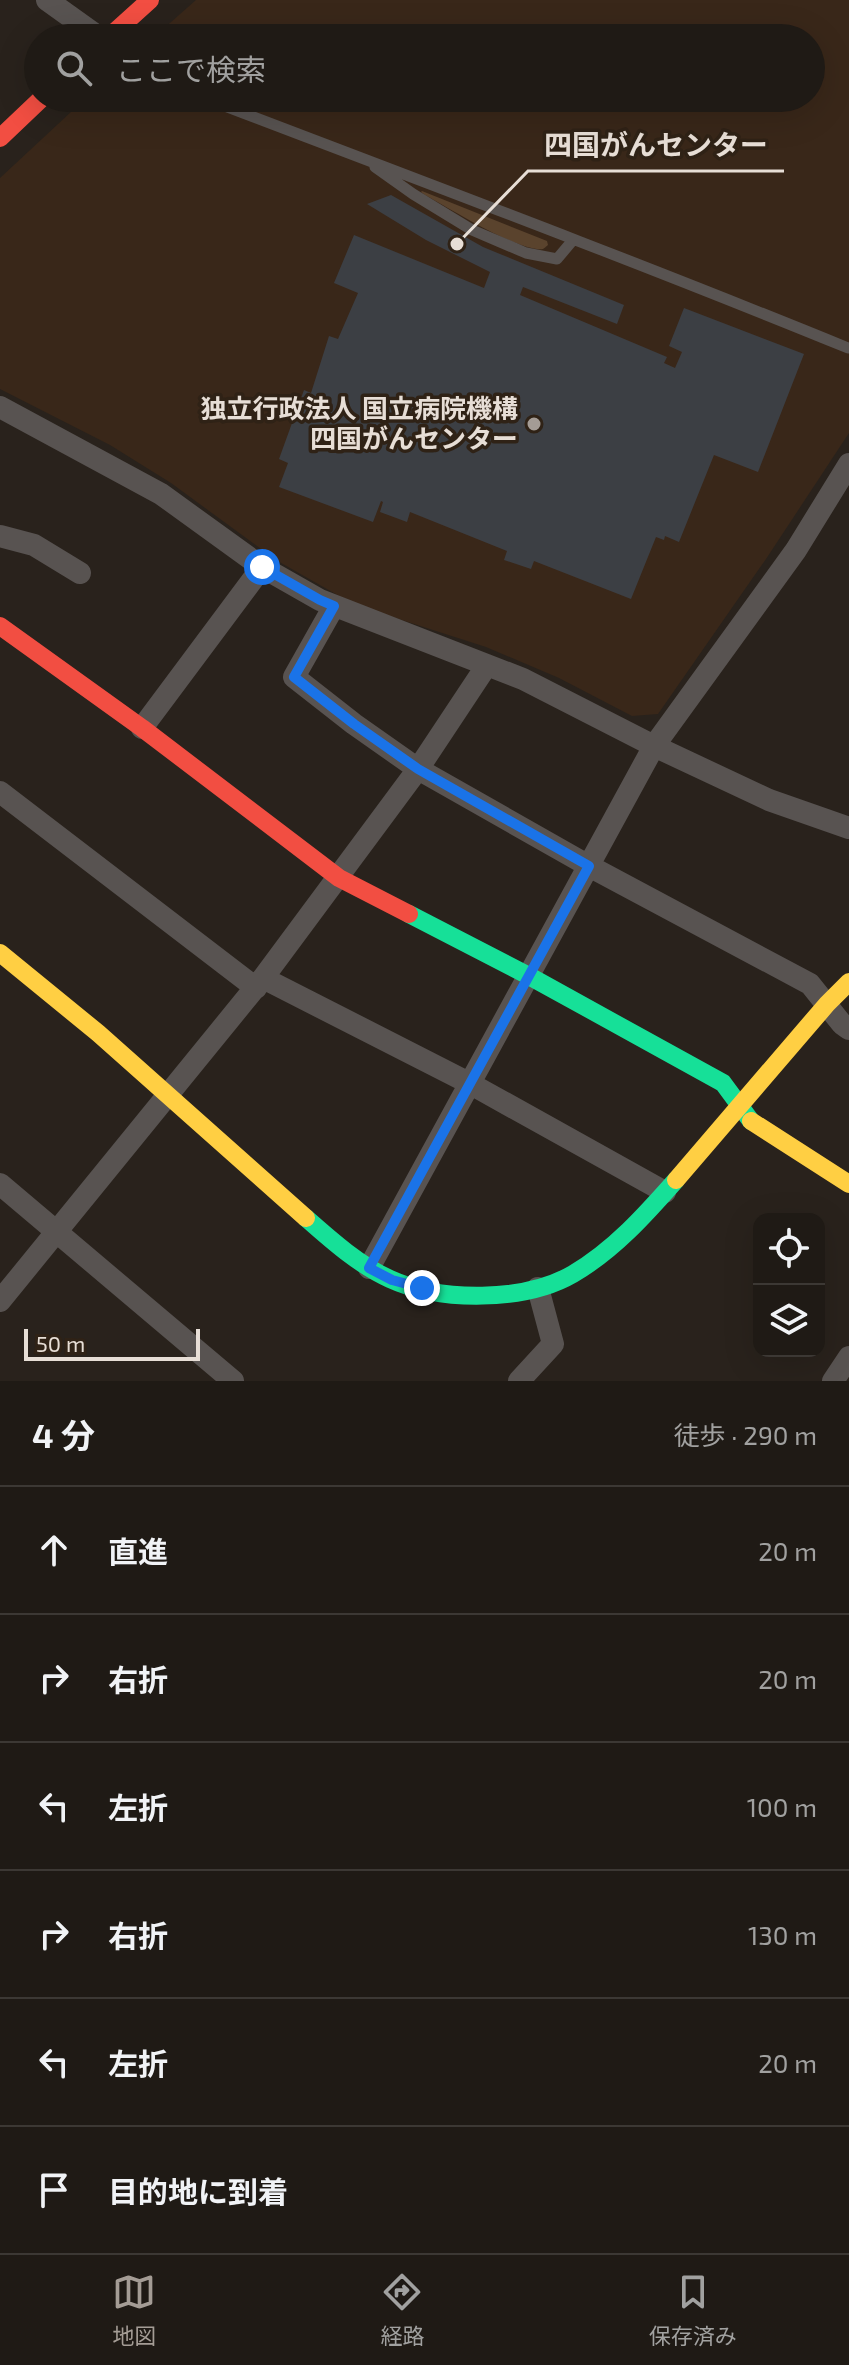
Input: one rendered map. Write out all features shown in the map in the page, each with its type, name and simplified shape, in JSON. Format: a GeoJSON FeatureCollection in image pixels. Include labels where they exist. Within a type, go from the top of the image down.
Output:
{"type":"FeatureCollection","features":[{"type":"Feature","properties":{"kind":"street"},"geometry":{"type":"LineString","coordinates":[[47,0],[80,24]]}},
{"type":"Feature","properties":{"kind":"street"},"geometry":{"type":"LineString","coordinates":[[123,24],[150,0]]}},
{"type":"Feature","properties":{"kind":"street"},"geometry":{"type":"LineString","coordinates":[[0,138],[27,112]]}},
{"type":"Feature","properties":{"kind":"street"},"geometry":{"type":"LineString","coordinates":[[0,407],[161,494],[262,567],[320,600],[523,679],[769,800],[849,828]]}},
{"type":"Feature","properties":{"kind":"street"},"geometry":{"type":"LineString","coordinates":[[369,1268],[654,746],[796,550],[849,464]]}},
{"type":"Feature","properties":{"kind":"street"},"geometry":{"type":"LineString","coordinates":[[0,536],[34,545],[80,573]]}},
{"type":"Feature","properties":{"kind":"street"},"geometry":{"type":"LineString","coordinates":[[142,728],[262,567]]}},
{"type":"Feature","properties":{"kind":"street"},"geometry":{"type":"LineString","coordinates":[[334,606],[294,677],[418,769],[589,866],[810,984],[849,1029]]}},
{"type":"Feature","properties":{"kind":"street"},"geometry":{"type":"LineString","coordinates":[[0,626],[142,728],[339,878],[529,976],[723,1083],[754,1125],[849,1184]]}},
{"type":"Feature","properties":{"kind":"street"},"geometry":{"type":"LineString","coordinates":[[0,1301],[260,983],[418,769],[487,665]]}},
{"type":"Feature","properties":{"kind":"street"},"geometry":{"type":"LineString","coordinates":[[0,792],[260,983],[469,1083],[665,1192]]}},
{"type":"Feature","properties":{"kind":"street"},"geometry":{"type":"LineString","coordinates":[[0,953],[338,1245],[369,1268],[392,1280],[461,1296],[538,1288],[568,1276],[625,1235],[849,982]]}},
{"type":"Feature","properties":{"kind":"street"},"geometry":{"type":"LineString","coordinates":[[0,1184],[233,1381]]}},
{"type":"Feature","properties":{"kind":"street"},"geometry":{"type":"LineString","coordinates":[[519,1381],[553,1344],[538,1288]]}},
{"type":"Feature","properties":{"kind":"street"},"geometry":{"type":"LineString","coordinates":[[833,1381],[849,1357]]}},
{"type":"Feature","properties":{"kind":"lane"},"geometry":{"type":"LineString","coordinates":[[241,112],[703,289],[848,348]]}},
{"type":"Feature","properties":{"kind":"lane"},"geometry":{"type":"LineString","coordinates":[[360,157],[472,230],[526,253],[557,259],[573,240]]}},
{"type":"Feature","properties":{"kind":"shaded area"},"geometry":{"type":"Polygon","coordinates":[[[196,0],[849,0],[849,433],[658,714],[632,716],[559,678],[486,647],[355,605],[276,560],[171,483],[110,445],[0,389],[0,178],[71,112],[825,112],[825,24],[169,24],[196,0]]]}},
{"type":"Feature","properties":{"kind":"shaded area"},"geometry":{"type":"Polygon","coordinates":[[[422,191],[547,241],[548,245],[539,249],[511,241],[422,191]]]}},
{"type":"Feature","properties":{"kind":"building","name":"独立行政法人 国立病院機構 四国がんセンター"},"geometry":{"type":"Polygon","coordinates":[[[391,195],[483,247],[624,305],[617,324],[523,287],[520,295],[667,357],[664,363],[675,368],[682,352],[669,346],[684,308],[804,354],[758,472],[714,455],[679,542],[665,536],[664,540],[656,537],[631,599],[534,561],[531,569],[504,560],[507,551],[410,512],[407,522],[380,512],[381,501],[373,522],[279,487],[288,463],[279,459],[304,390],[311,393],[329,336],[338,339],[358,293],[334,283],[354,235],[484,288],[490,272],[426,240],[367,204],[391,195]]]}},
{"type":"Feature","properties":{"kind":"traffic: fast"},"geometry":{"type":"LineString","coordinates":[[409,914],[723,1083],[751,1121]]}},
{"type":"Feature","properties":{"kind":"traffic: fast"},"geometry":{"type":"LineString","coordinates":[[306,1218],[357,1260],[410,1287],[457,1295],[507,1294],[553,1283],[588,1264],[629,1231],[676,1180]]}},
{"type":"Feature","properties":{"kind":"traffic: slow"},"geometry":{"type":"LineString","coordinates":[[0,953],[98,1033],[306,1218]]}},
{"type":"Feature","properties":{"kind":"traffic: slow"},"geometry":{"type":"LineString","coordinates":[[676,1180],[849,982]]}},
{"type":"Feature","properties":{"kind":"traffic: slow"},"geometry":{"type":"LineString","coordinates":[[751,1121],[849,1184]]}},
{"type":"Feature","properties":{"kind":"traffic: jam"},"geometry":{"type":"LineString","coordinates":[[123,24],[150,0]]}},
{"type":"Feature","properties":{"kind":"traffic: jam"},"geometry":{"type":"LineString","coordinates":[[0,138],[27,112]]}},
{"type":"Feature","properties":{"kind":"traffic: jam"},"geometry":{"type":"LineString","coordinates":[[0,626],[142,728],[339,878],[409,914]]}},
{"type":"Feature","properties":{"kind":"place","name":"四国がんセンター"},"geometry":{"type":"Point","coordinates":[457,244]}},
{"type":"Feature","properties":{"kind":"place","name":"独立行政法人 国立病院機構 四国がんセンター"},"geometry":{"type":"Point","coordinates":[534,424]}},
{"type":"Feature","properties":{"kind":"route"},"geometry":{"type":"LineString","coordinates":[[262,567],[334,606],[294,677],[418,769],[589,866],[369,1268],[392,1280],[422,1288]]}}]}
